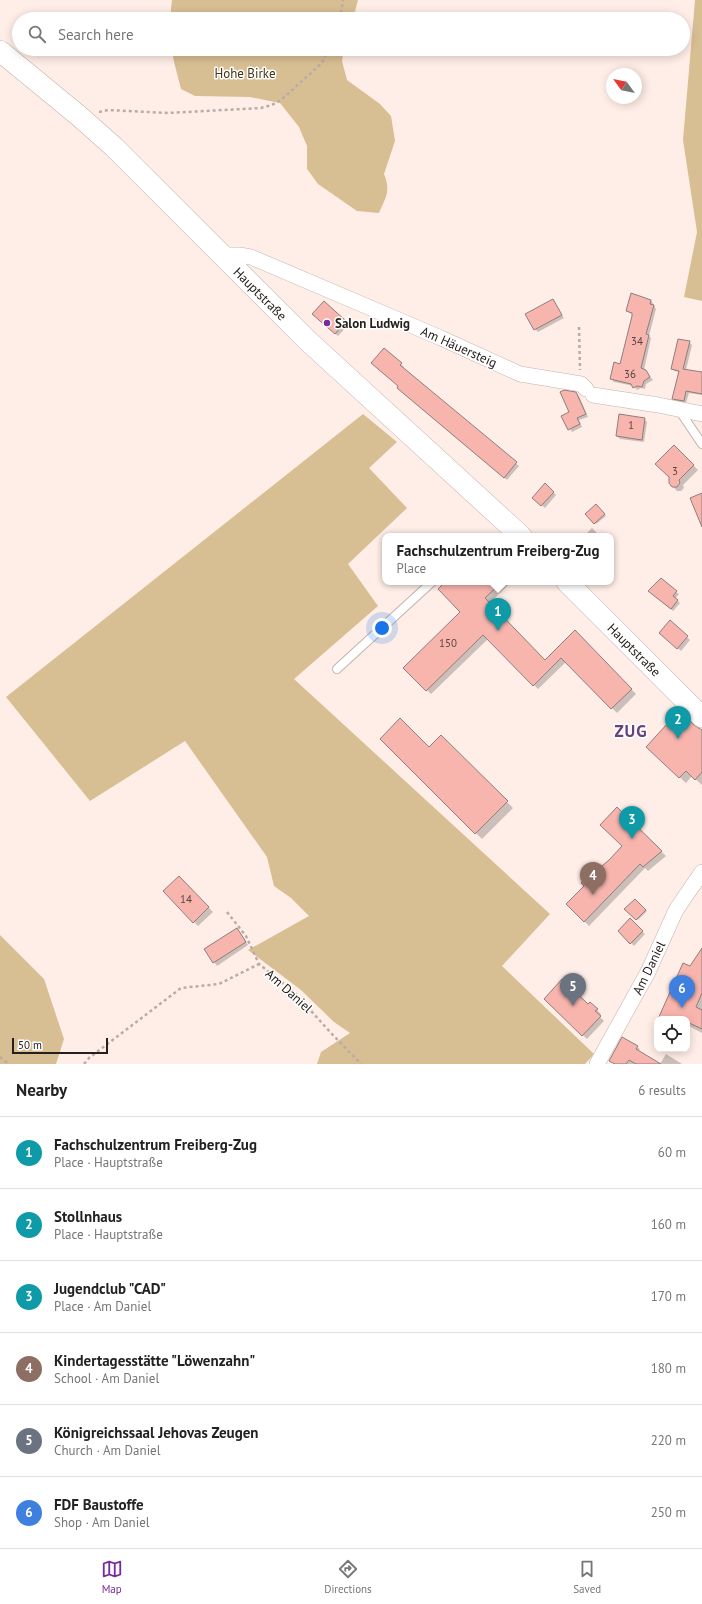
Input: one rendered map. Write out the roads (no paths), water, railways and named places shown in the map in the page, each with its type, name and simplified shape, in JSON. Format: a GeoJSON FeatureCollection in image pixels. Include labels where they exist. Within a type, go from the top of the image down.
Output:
{"type":"FeatureCollection","features":[{"type":"Feature","properties":{"kind":"street","name":"Hauptstraße"},"geometry":{"type":"LineString","coordinates":[[0,51],[79,116],[114,148],[307,340],[514,533]]}},
{"type":"Feature","properties":{"kind":"street","name":"Am Häuersteig"},"geometry":{"type":"LineString","coordinates":[[221,255],[251,257],[441,338],[520,374],[702,414]]}},
{"type":"Feature","properties":{"kind":"street","name":"Hauptstraße"},"geometry":{"type":"LineString","coordinates":[[570,585],[694,705]]}},
{"type":"Feature","properties":{"kind":"street","name":"Am Daniel"},"geometry":{"type":"LineString","coordinates":[[597,1064],[648,972],[676,910],[702,872]]}},
{"type":"Feature","properties":{"kind":"lane"},"geometry":{"type":"LineString","coordinates":[[678,409],[702,444]]}},
{"type":"Feature","properties":{"kind":"lane"},"geometry":{"type":"LineString","coordinates":[[337,669],[429,585]]}},
{"type":"Feature","properties":{"kind":"place","name":"Salon Ludwig"},"geometry":{"type":"Point","coordinates":[327,323]}},
{"type":"Feature","properties":{"kind":"place","name":"Fachschulzentrum Freiberg-Zug"},"geometry":{"type":"Point","coordinates":[498,631]}},
{"type":"Feature","properties":{"kind":"place","name":"Stollnhaus"},"geometry":{"type":"Point","coordinates":[678,739]}},
{"type":"Feature","properties":{"kind":"place","name":"Jugendclub \"CAD\""},"geometry":{"type":"Point","coordinates":[632,839]}},
{"type":"Feature","properties":{"kind":"place","name":"Kindertagesstätte \"Löwenzahn\""},"geometry":{"type":"Point","coordinates":[593,895]}},
{"type":"Feature","properties":{"kind":"place","name":"Königreichssaal Jehovas Zeugen"},"geometry":{"type":"Point","coordinates":[573,1006]}},
{"type":"Feature","properties":{"kind":"place","name":"FDF Baustoffe"},"geometry":{"type":"Point","coordinates":[682,1008]}},
{"type":"Feature","properties":{"kind":"district","name":"ZUG"},"geometry":{"type":"Point","coordinates":[631,731]}},
{"type":"Feature","properties":{"kind":"park label","name":"Hohe Birke"},"geometry":{"type":"Point","coordinates":[245,73]}}]}
